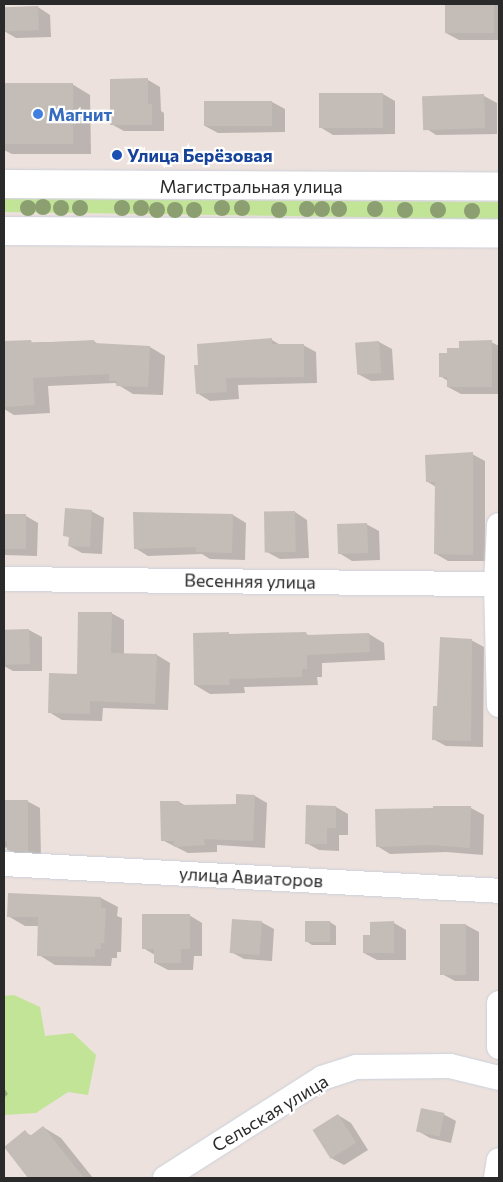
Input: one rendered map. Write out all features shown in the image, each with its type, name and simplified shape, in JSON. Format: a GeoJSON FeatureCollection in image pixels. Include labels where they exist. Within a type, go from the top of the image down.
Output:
{"type":"FeatureCollection","features":[{"type":"Feature","properties":{"kind":"main road","name":"Магистральная улица"},"geometry":{"type":"LineString","coordinates":[[4,184],[499,187]]}},
{"type":"Feature","properties":{"kind":"main road"},"geometry":{"type":"LineString","coordinates":[[4,231],[499,234]]}},
{"type":"Feature","properties":{"kind":"street"},"geometry":{"type":"LineString","coordinates":[[499,525],[499,704]]}},
{"type":"Feature","properties":{"kind":"street","name":"Весенняя улица"},"geometry":{"type":"LineString","coordinates":[[4,579],[498,584]]}},
{"type":"Feature","properties":{"kind":"street","name":"улица Авиаторов"},"geometry":{"type":"LineString","coordinates":[[4,864],[499,890]]}},
{"type":"Feature","properties":{"kind":"street"},"geometry":{"type":"LineString","coordinates":[[499,1003],[499,1047]]}},
{"type":"Feature","properties":{"kind":"street","name":"Сельская улица"},"geometry":{"type":"LineString","coordinates":[[165,1178],[322,1078],[356,1067],[450,1066],[499,1078]]}},
{"type":"Feature","properties":{"kind":"street"},"geometry":{"type":"LineString","coordinates":[[496,1178],[499,1160]]}},
{"type":"Feature","properties":{"kind":"green space"},"geometry":{"type":"Polygon","coordinates":[[[4,199],[499,202],[499,219],[4,212],[4,199]]]}},
{"type":"Feature","properties":{"kind":"green space"},"geometry":{"type":"Polygon","coordinates":[[[14,995],[40,1007],[45,1036],[73,1033],[96,1055],[88,1095],[68,1092],[36,1113],[4,1115],[4,996],[14,995]]]}},
{"type":"Feature","properties":{"kind":"building"},"geometry":{"type":"Polygon","coordinates":[[[445,4],[494,4],[494,33],[445,33],[445,4]]]}},
{"type":"Feature","properties":{"kind":"building"},"geometry":{"type":"Polygon","coordinates":[[[38,6],[39,30],[5,31],[4,7],[38,6]]]}},
{"type":"Feature","properties":{"kind":"building"},"geometry":{"type":"Polygon","coordinates":[[[148,78],[148,104],[152,104],[152,125],[110,125],[110,79],[148,78]]]}},
{"type":"Feature","properties":{"kind":"building","name":"Магнит"},"geometry":{"type":"Polygon","coordinates":[[[4,83],[73,83],[73,144],[4,144],[4,83]]]}},
{"type":"Feature","properties":{"kind":"building"},"geometry":{"type":"Polygon","coordinates":[[[319,93],[383,93],[383,128],[319,128],[319,93]]]}},
{"type":"Feature","properties":{"kind":"building"},"geometry":{"type":"Polygon","coordinates":[[[484,94],[485,128],[423,130],[422,96],[484,94]]]}},
{"type":"Feature","properties":{"kind":"building"},"geometry":{"type":"Polygon","coordinates":[[[204,101],[272,101],[272,126],[204,126],[204,101]]]}},
{"type":"Feature","properties":{"kind":"building"},"geometry":{"type":"Polygon","coordinates":[[[272,338],[272,344],[304,344],[304,377],[226,378],[227,392],[196,394],[194,365],[198,365],[197,344],[272,338]]]}},
{"type":"Feature","properties":{"kind":"building"},"geometry":{"type":"Polygon","coordinates":[[[31,340],[32,343],[94,340],[94,343],[150,346],[148,387],[116,386],[117,381],[109,381],[109,374],[33,378],[35,405],[4,407],[4,341],[31,340]]]}},
{"type":"Feature","properties":{"kind":"building"},"geometry":{"type":"Polygon","coordinates":[[[492,340],[492,387],[447,387],[447,377],[439,377],[439,353],[447,353],[447,348],[459,348],[459,341],[492,340]]]}},
{"type":"Feature","properties":{"kind":"building"},"geometry":{"type":"Polygon","coordinates":[[[379,341],[381,373],[357,375],[355,343],[379,341]]]}},
{"type":"Feature","properties":{"kind":"building"},"geometry":{"type":"Polygon","coordinates":[[[473,452],[473,555],[434,554],[435,482],[426,482],[425,455],[473,452]]]}},
{"type":"Feature","properties":{"kind":"building"},"geometry":{"type":"Polygon","coordinates":[[[65,508],[92,510],[90,547],[68,546],[69,537],[63,536],[65,508]]]}},
{"type":"Feature","properties":{"kind":"building"},"geometry":{"type":"Polygon","coordinates":[[[295,511],[296,552],[265,553],[264,512],[295,511]]]}},
{"type":"Feature","properties":{"kind":"building"},"geometry":{"type":"Polygon","coordinates":[[[133,512],[233,514],[232,553],[196,552],[196,547],[134,549],[133,512]]]}},
{"type":"Feature","properties":{"kind":"building"},"geometry":{"type":"Polygon","coordinates":[[[4,514],[26,514],[26,549],[4,549],[4,514]]]}},
{"type":"Feature","properties":{"kind":"building"},"geometry":{"type":"Polygon","coordinates":[[[367,523],[368,553],[338,554],[337,524],[367,523]]]}},
{"type":"Feature","properties":{"kind":"building"},"geometry":{"type":"Polygon","coordinates":[[[78,612],[112,612],[111,653],[157,654],[155,704],[90,701],[90,714],[48,713],[49,673],[77,674],[78,612]]]}},
{"type":"Feature","properties":{"kind":"building"},"geometry":{"type":"Polygon","coordinates":[[[29,629],[30,664],[5,665],[4,630],[29,629]]]}},
{"type":"Feature","properties":{"kind":"building"},"geometry":{"type":"Polygon","coordinates":[[[229,632],[229,634],[306,632],[307,635],[369,633],[370,652],[307,655],[307,669],[302,669],[302,677],[229,679],[230,685],[194,685],[193,633],[229,632]]]}},
{"type":"Feature","properties":{"kind":"building"},"geometry":{"type":"Polygon","coordinates":[[[440,637],[472,639],[471,741],[432,740],[433,706],[437,706],[440,637]]]}},
{"type":"Feature","properties":{"kind":"building"},"geometry":{"type":"Polygon","coordinates":[[[236,794],[255,795],[253,841],[204,839],[205,845],[174,847],[174,841],[161,841],[160,801],[179,801],[180,805],[236,804],[236,794]]]}},
{"type":"Feature","properties":{"kind":"building"},"geometry":{"type":"Polygon","coordinates":[[[4,800],[28,800],[28,852],[7,850],[7,841],[4,841],[4,800]]]}},
{"type":"Feature","properties":{"kind":"building"},"geometry":{"type":"Polygon","coordinates":[[[306,805],[336,806],[336,828],[327,828],[327,844],[305,844],[306,805]]]}},
{"type":"Feature","properties":{"kind":"building"},"geometry":{"type":"Polygon","coordinates":[[[433,806],[471,806],[470,848],[432,845],[376,847],[375,809],[433,808],[433,806]]]}},
{"type":"Feature","properties":{"kind":"building"},"geometry":{"type":"Polygon","coordinates":[[[8,893],[101,897],[101,908],[106,908],[104,943],[101,943],[101,949],[95,949],[95,957],[37,956],[38,917],[7,917],[8,893]]]}},
{"type":"Feature","properties":{"kind":"building"},"geometry":{"type":"Polygon","coordinates":[[[142,914],[190,914],[190,949],[181,949],[181,963],[154,963],[154,949],[142,949],[142,914]]]}},
{"type":"Feature","properties":{"kind":"building"},"geometry":{"type":"Polygon","coordinates":[[[232,919],[262,921],[260,955],[230,953],[232,919]]]}},
{"type":"Feature","properties":{"kind":"building"},"geometry":{"type":"Polygon","coordinates":[[[305,921],[330,921],[330,942],[305,942],[305,921]]]}},
{"type":"Feature","properties":{"kind":"building"},"geometry":{"type":"Polygon","coordinates":[[[394,921],[394,953],[363,953],[363,935],[370,935],[370,922],[394,921]]]}},
{"type":"Feature","properties":{"kind":"building"},"geometry":{"type":"Polygon","coordinates":[[[440,924],[466,924],[466,975],[440,975],[440,924]]]}},
{"type":"Feature","properties":{"kind":"building"},"geometry":{"type":"Polygon","coordinates":[[[421,1108],[444,1113],[439,1136],[416,1131],[421,1108]]]}},
{"type":"Feature","properties":{"kind":"building"},"geometry":{"type":"Polygon","coordinates":[[[338,1114],[356,1143],[331,1159],[313,1130],[338,1114]]]}},
{"type":"Feature","properties":{"kind":"building"},"geometry":{"type":"Polygon","coordinates":[[[43,1126],[84,1178],[28,1178],[4,1147],[25,1130],[30,1136],[43,1126]]]}},
{"type":"Feature","properties":{"kind":"place","name":"Магнит"},"geometry":{"type":"Point","coordinates":[38,114]}},
{"type":"Feature","properties":{"kind":"place","name":"Улица Берёзовая"},"geometry":{"type":"Point","coordinates":[117,155]}}]}
